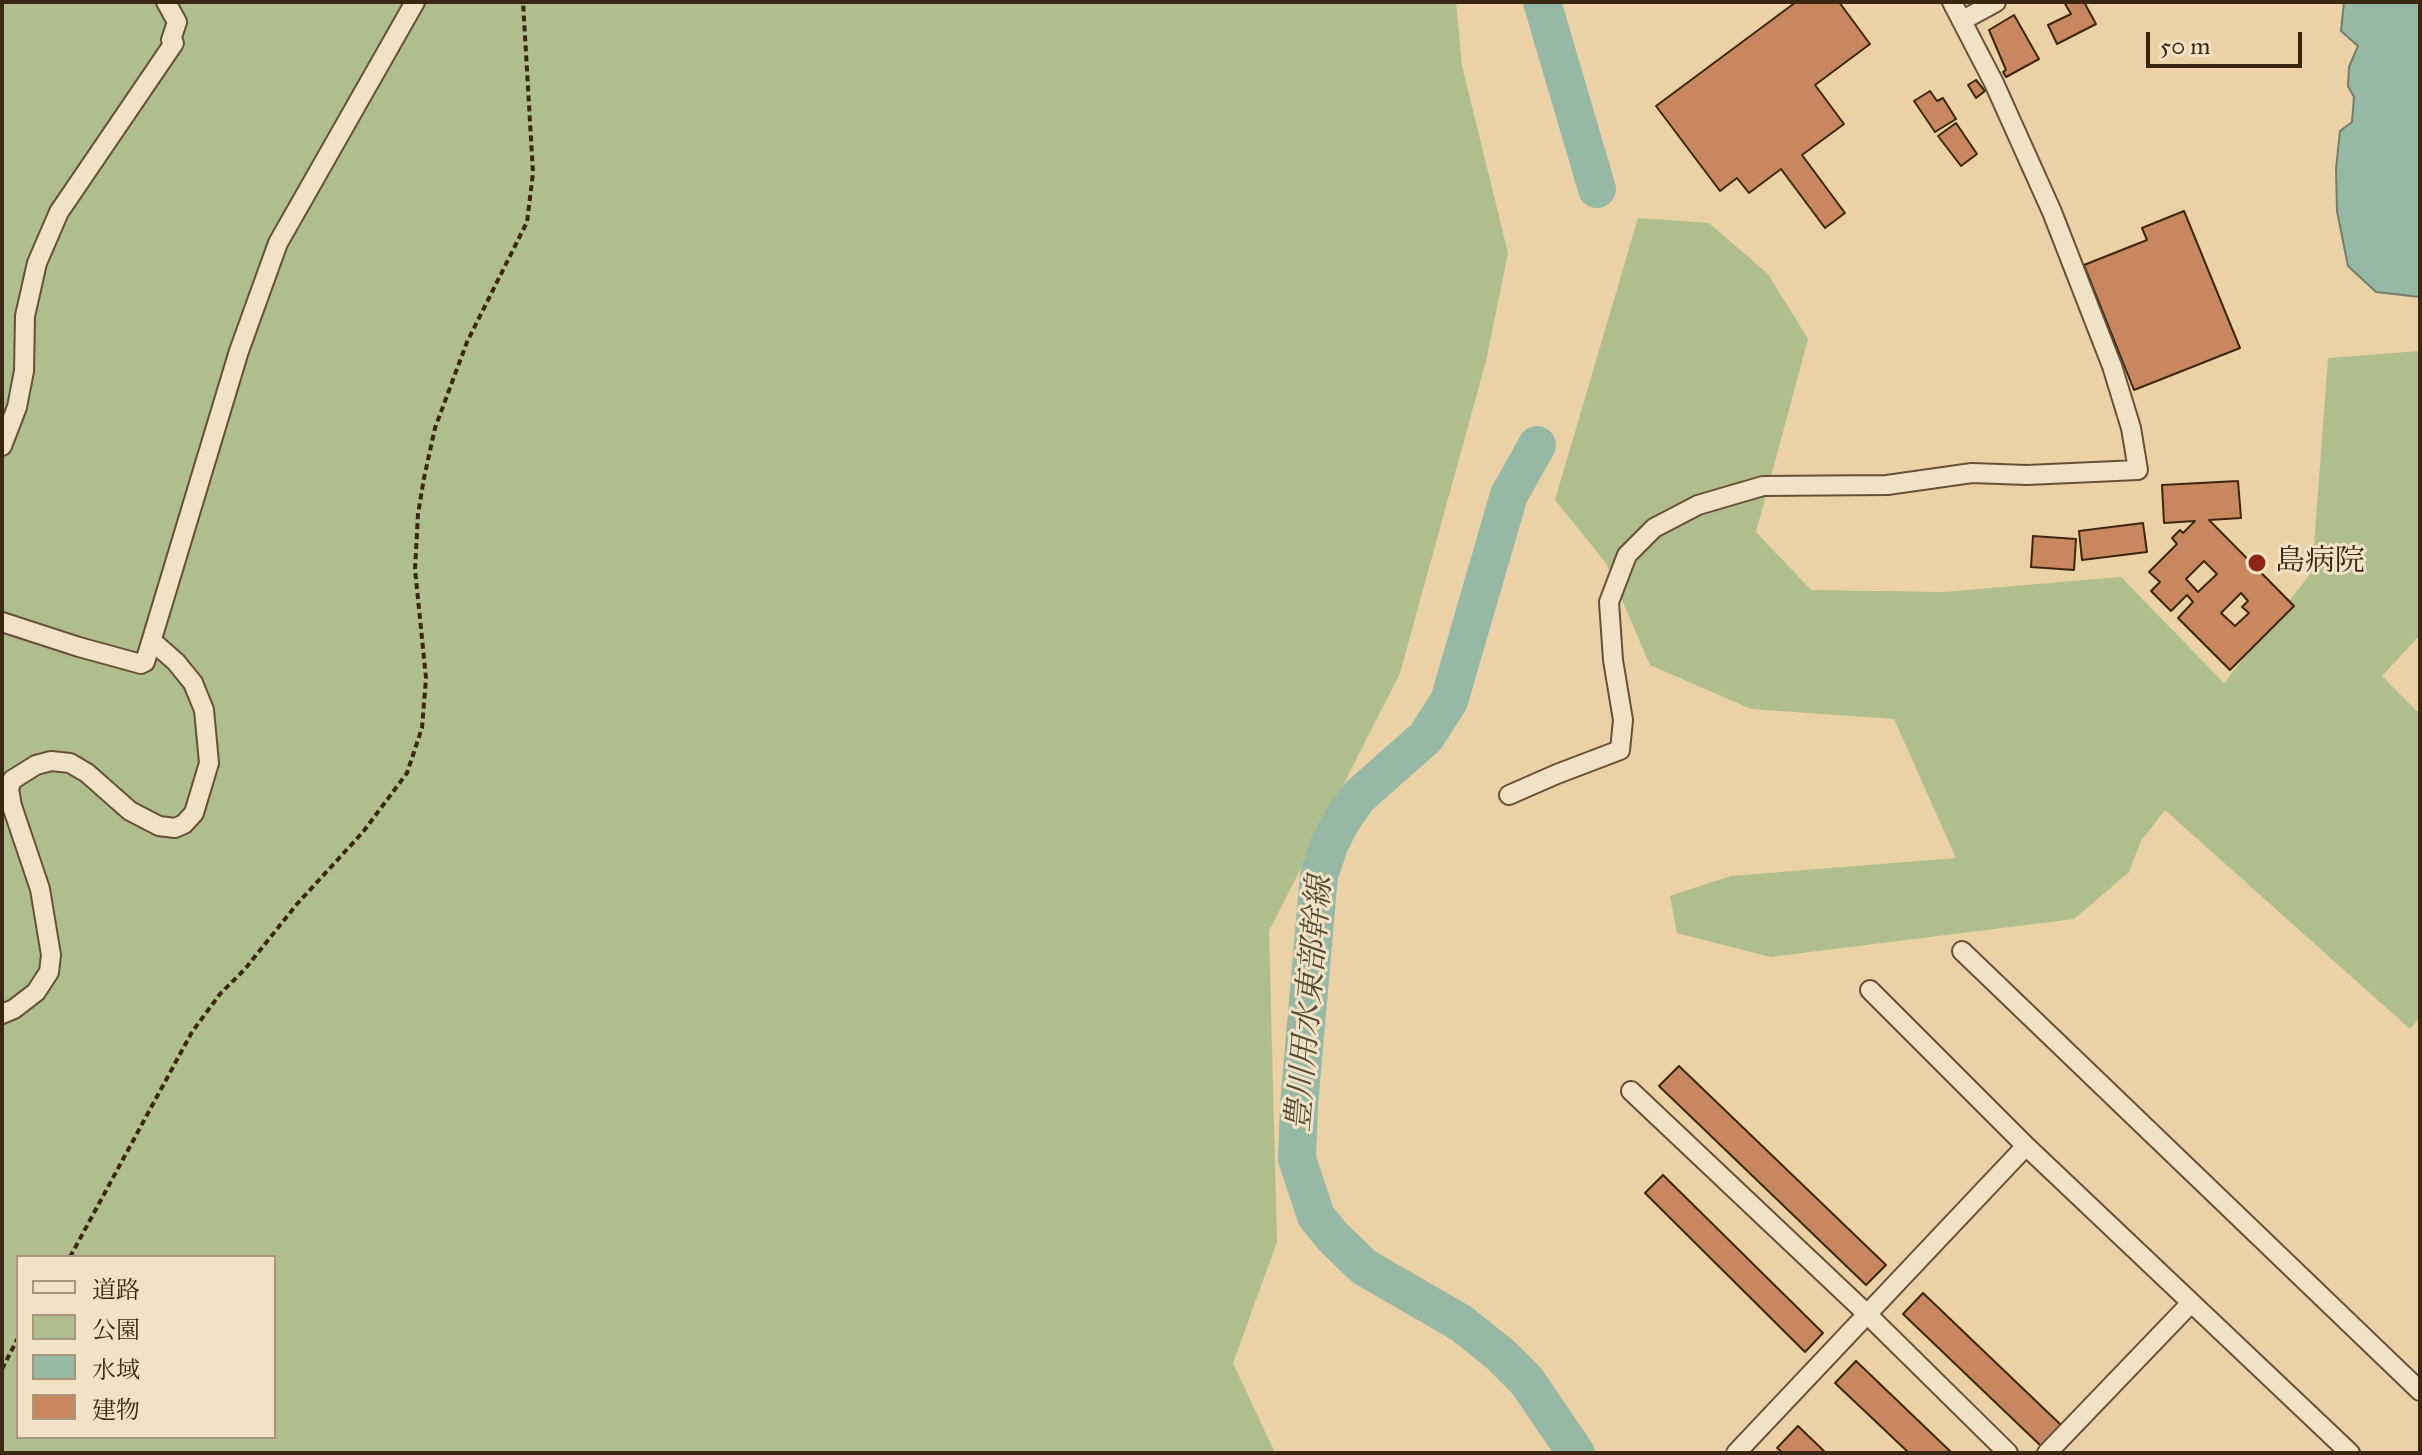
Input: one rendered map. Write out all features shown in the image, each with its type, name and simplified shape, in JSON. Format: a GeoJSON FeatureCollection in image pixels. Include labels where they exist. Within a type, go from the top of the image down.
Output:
{"type":"FeatureCollection","features":[{"type":"Feature","properties":{"kind":"street"},"geometry":{"type":"LineString","coordinates":[[2,446],[17,407],[24,371],[25,316],[37,263],[59,212],[174,43],[171,40],[177,22],[166,2]]}},
{"type":"Feature","properties":{"kind":"street"},"geometry":{"type":"LineString","coordinates":[[2,622],[79,647],[141,664],[145,662],[239,351],[278,243],[415,2]]}},
{"type":"Feature","properties":{"kind":"street"},"geometry":{"type":"LineString","coordinates":[[1509,795],[1620,750],[1623,720],[1613,660],[1609,602],[1627,555],[1654,528],[1687,510],[1763,486],[1887,485],[1972,473],[2027,475],[2138,470],[2131,428],[2112,366],[2063,240],[2022,144],[1952,2]]}},
{"type":"Feature","properties":{"kind":"street"},"geometry":{"type":"LineString","coordinates":[[1963,20],[1996,2]]}},
{"type":"Feature","properties":{"kind":"street"},"geometry":{"type":"LineString","coordinates":[[2,1014],[36,992],[49,972],[51,955],[40,889],[12,806],[9,789],[12,780],[36,765],[51,761],[70,763],[87,773],[130,811],[159,826],[175,828],[184,824],[194,813],[209,763],[204,710],[193,683],[176,662],[152,641]]}},
{"type":"Feature","properties":{"kind":"street"},"geometry":{"type":"LineString","coordinates":[[1962,951],[2420,1391]]}},
{"type":"Feature","properties":{"kind":"street"},"geometry":{"type":"LineString","coordinates":[[1870,990],[2026,1146],[2350,1453]]}},
{"type":"Feature","properties":{"kind":"street"},"geometry":{"type":"LineString","coordinates":[[1631,1091],[1867,1314],[2008,1453]]}},
{"type":"Feature","properties":{"kind":"street"},"geometry":{"type":"LineString","coordinates":[[1736,1453],[2026,1146]]}},
{"type":"Feature","properties":{"kind":"street"},"geometry":{"type":"LineString","coordinates":[[2047,1453],[2191,1303]]}},
{"type":"Feature","properties":{"kind":"path"},"geometry":{"type":"LineString","coordinates":[[71,1255],[192,1032],[220,994],[363,832],[407,773],[422,728],[426,678],[415,569],[418,514],[424,478],[435,428],[467,342],[527,222],[533,173],[523,2]]}},
{"type":"Feature","properties":{"kind":"path"},"geometry":{"type":"LineString","coordinates":[[2,1369],[16,1342]]}},
{"type":"Feature","properties":{"kind":"green space"},"geometry":{"type":"Polygon","coordinates":[[[2,2],[1456,2],[1462,66],[1508,253],[1486,361],[1400,673],[1269,931],[1277,1242],[1233,1363],[1275,1453],[2,1453],[2,2]]]}},
{"type":"Feature","properties":{"kind":"green space"},"geometry":{"type":"Polygon","coordinates":[[[1638,218],[1709,223],[1768,274],[1808,339],[1756,532],[1811,590],[1944,592],[2121,577],[2224,683],[2312,572],[2328,358],[2420,351],[2420,635],[2382,676],[2420,714],[2420,1017],[2410,1029],[2165,810],[2141,841],[2129,872],[2074,919],[1770,957],[1677,933],[1670,896],[1731,876],[1956,858],[1894,719],[1751,709],[1650,665],[1606,563],[1555,500],[1638,218]]]}},
{"type":"Feature","properties":{"kind":"water"},"geometry":{"type":"Polygon","coordinates":[[[2344,2],[2420,2],[2420,297],[2376,292],[2348,266],[2337,211],[2336,169],[2340,131],[2352,122],[2354,97],[2348,86],[2349,67],[2358,46],[2341,31],[2344,2]]]}},
{"type":"Feature","properties":{"kind":"building"},"geometry":{"type":"Polygon","coordinates":[[[1796,2],[1839,2],[1870,44],[1815,85],[1844,124],[1802,155],[1845,213],[1825,228],[1781,169],[1749,193],[1737,178],[1720,191],[1656,106],[1796,2]]]}},
{"type":"Feature","properties":{"kind":"building"},"geometry":{"type":"Polygon","coordinates":[[[2064,2],[2084,2],[2096,24],[2057,44],[2048,25],[2071,14],[2064,2]]]}},
{"type":"Feature","properties":{"kind":"building"},"geometry":{"type":"Polygon","coordinates":[[[2014,15],[2039,59],[2006,77],[1989,30],[2014,15]]]}},
{"type":"Feature","properties":{"kind":"building"},"geometry":{"type":"Polygon","coordinates":[[[1976,80],[1985,91],[1976,98],[1968,85],[1976,80]]]}},
{"type":"Feature","properties":{"kind":"building"},"geometry":{"type":"Polygon","coordinates":[[[1930,91],[1937,101],[1943,98],[1956,119],[1935,132],[1914,101],[1930,91]]]}},
{"type":"Feature","properties":{"kind":"building"},"geometry":{"type":"Polygon","coordinates":[[[1956,123],[1977,154],[1961,166],[1938,136],[1956,123]]]}},
{"type":"Feature","properties":{"kind":"building"},"geometry":{"type":"Polygon","coordinates":[[[2184,211],[2240,348],[2134,390],[2084,265],[2147,240],[2142,228],[2184,211]]]}},
{"type":"Feature","properties":{"kind":"building"},"geometry":{"type":"Polygon","coordinates":[[[2238,481],[2241,518],[2209,520],[2294,606],[2230,670],[2178,618],[2193,602],[2187,595],[2171,611],[2151,591],[2160,582],[2149,572],[2177,544],[2172,538],[2180,530],[2183,533],[2195,521],[2164,523],[2162,485],[2238,481]],[[2204,561],[2186,579],[2198,592],[2217,574],[2204,561]],[[2241,593],[2221,613],[2235,626],[2249,613],[2242,607],[2248,601],[2241,593]]]}},
{"type":"Feature","properties":{"kind":"building"},"geometry":{"type":"Polygon","coordinates":[[[2143,523],[2147,552],[2082,560],[2079,531],[2143,523]]]}},
{"type":"Feature","properties":{"kind":"building"},"geometry":{"type":"Polygon","coordinates":[[[2033,536],[2076,539],[2074,570],[2031,567],[2033,536]]]}},
{"type":"Feature","properties":{"kind":"building"},"geometry":{"type":"Polygon","coordinates":[[[1679,1066],[1886,1265],[1866,1285],[1659,1086],[1679,1066]]]}},
{"type":"Feature","properties":{"kind":"building"},"geometry":{"type":"Polygon","coordinates":[[[1663,1175],[1823,1333],[1805,1352],[1645,1193],[1663,1175]]]}},
{"type":"Feature","properties":{"kind":"building"},"geometry":{"type":"Polygon","coordinates":[[[1923,1293],[2061,1425],[2041,1446],[1903,1314],[1923,1293]]]}},
{"type":"Feature","properties":{"kind":"building"},"geometry":{"type":"Polygon","coordinates":[[[1856,1361],[1952,1453],[1909,1453],[1835,1383],[1856,1361]]]}},
{"type":"Feature","properties":{"kind":"building"},"geometry":{"type":"Polygon","coordinates":[[[1798,1426],[1826,1453],[1783,1453],[1777,1448],[1798,1426]]]}},
{"type":"Feature","properties":{"kind":"waterway","name":"豊川用水東部幹線"},"geometry":{"type":"LineString","coordinates":[[1542,2],[1597,189]]}},
{"type":"Feature","properties":{"kind":"waterway","name":"豊川用水東部幹線"},"geometry":{"type":"LineString","coordinates":[[1537,445],[1509,495],[1449,701],[1426,737],[1358,797],[1330,843],[1319,875],[1297,1159],[1316,1216],[1332,1236],[1364,1267],[1461,1323],[1501,1355],[1526,1380],[1576,1453]]}},
{"type":"Feature","properties":{"kind":"place","name":"島病院"},"geometry":{"type":"Point","coordinates":[2257,563]}}]}
